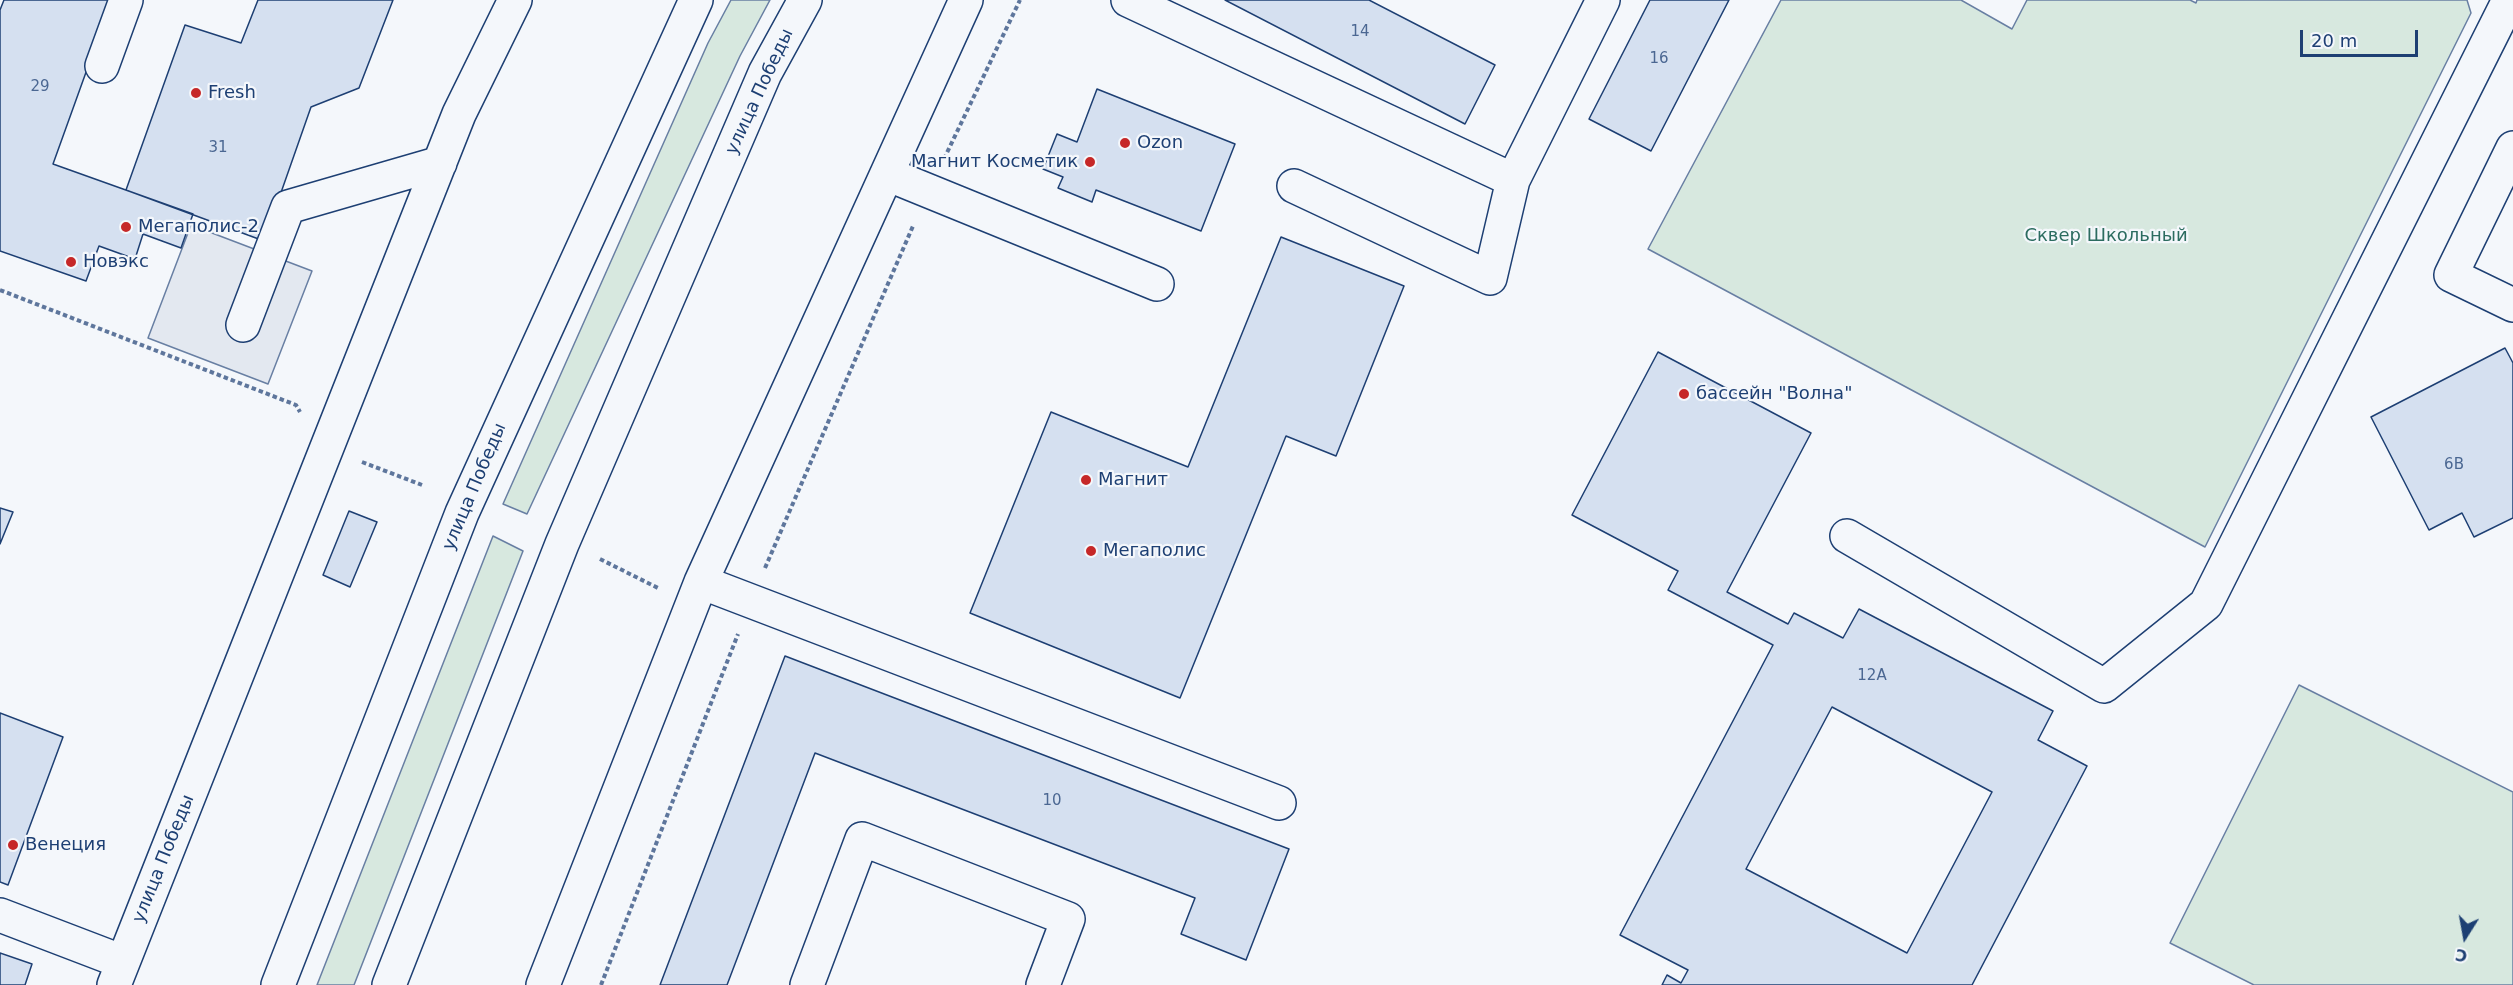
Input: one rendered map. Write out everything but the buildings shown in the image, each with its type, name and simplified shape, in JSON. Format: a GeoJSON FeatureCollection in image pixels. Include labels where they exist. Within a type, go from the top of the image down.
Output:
{"type":"FeatureCollection","features":[{"type":"Feature","properties":{"kind":"street"},"geometry":{"type":"LineString","coordinates":[[102,66],[126,0]]}},
{"type":"Feature","properties":{"kind":"street","name":"улица Победы"},"geometry":{"type":"LineString","coordinates":[[118,973],[459,114],[515,0]]}},
{"type":"Feature","properties":{"kind":"street","name":"улица Победы"},"geometry":{"type":"LineString","coordinates":[[279,985],[462,513],[696,0]]}},
{"type":"Feature","properties":{"kind":"street","name":"улица Победы"},"geometry":{"type":"LineString","coordinates":[[389,985],[562,544],[765,73],[805,0]]}},
{"type":"Feature","properties":{"kind":"street"},"geometry":{"type":"LineString","coordinates":[[543,985],[701,582],[966,0]]}},
{"type":"Feature","properties":{"kind":"street"},"geometry":{"type":"LineString","coordinates":[[1128,0],[1513,180]]}},
{"type":"Feature","properties":{"kind":"street"},"geometry":{"type":"LineString","coordinates":[[1294,186],[1490,278],[1513,180],[1603,0]]}},
{"type":"Feature","properties":{"kind":"street"},"geometry":{"type":"LineString","coordinates":[[1846,537],[2104,686],[2169,634],[2206,604],[2509,0]]}},
{"type":"Feature","properties":{"kind":"street"},"geometry":{"type":"LineString","coordinates":[[2513,148],[2451,275],[2513,305]]}},
{"type":"Feature","properties":{"kind":"street"},"geometry":{"type":"LineString","coordinates":[[243,325],[288,207],[440,163]]}},
{"type":"Feature","properties":{"kind":"street"},"geometry":{"type":"LineString","coordinates":[[887,174],[1157,284]]}},
{"type":"Feature","properties":{"kind":"street"},"geometry":{"type":"LineString","coordinates":[[701,582],[1279,803]]}},
{"type":"Feature","properties":{"kind":"street"},"geometry":{"type":"LineString","coordinates":[[807,985],[862,839],[1068,919],[1043,985]]}},
{"type":"Feature","properties":{"kind":"street"},"geometry":{"type":"LineString","coordinates":[[0,915],[118,973]]}},
{"type":"Feature","properties":{"kind":"path"},"geometry":{"type":"LineString","coordinates":[[601,985],[751,601],[929,191],[1020,0]]}},
{"type":"Feature","properties":{"kind":"path"},"geometry":{"type":"LineString","coordinates":[[0,290],[296,405],[301,414]]}},
{"type":"Feature","properties":{"kind":"path"},"geometry":{"type":"LineString","coordinates":[[357,452],[362,462],[422,485]]}},
{"type":"Feature","properties":{"kind":"path"},"geometry":{"type":"LineString","coordinates":[[600,559],[661,589]]}},
{"type":"Feature","properties":{"kind":"green space"},"geometry":{"type":"Polygon","coordinates":[[[731,0],[770,0],[740,56],[527,514],[503,504],[708,43],[731,0]]]}},
{"type":"Feature","properties":{"kind":"green space","name":"Сквер Школьный"},"geometry":{"type":"Polygon","coordinates":[[[1781,0],[1961,0],[2012,29],[2027,0],[2190,0],[2196,3],[2197,0],[2467,0],[2471,13],[2205,547],[1648,249],[1781,0]]]}},
{"type":"Feature","properties":{"kind":"green space"},"geometry":{"type":"Polygon","coordinates":[[[493,536],[523,551],[354,985],[317,985],[493,536]]]}},
{"type":"Feature","properties":{"kind":"green space"},"geometry":{"type":"Polygon","coordinates":[[[2299,685],[2513,792],[2513,985],[2254,985],[2170,943],[2299,685]]]}},
{"type":"Feature","properties":{"kind":"shaded area"},"geometry":{"type":"Polygon","coordinates":[[[191,225],[312,271],[268,384],[148,338],[191,225]]]}},
{"type":"Feature","properties":{"kind":"place","name":"Fresh"},"geometry":{"type":"Point","coordinates":[196,93]}},
{"type":"Feature","properties":{"kind":"place","name":"Ozon"},"geometry":{"type":"Point","coordinates":[1125,143]}},
{"type":"Feature","properties":{"kind":"place","name":"Магнит Косметик"},"geometry":{"type":"Point","coordinates":[1090,162]}},
{"type":"Feature","properties":{"kind":"place","name":"Мегаполис-2"},"geometry":{"type":"Point","coordinates":[126,227]}},
{"type":"Feature","properties":{"kind":"place","name":"Новэкс"},"geometry":{"type":"Point","coordinates":[71,262]}},
{"type":"Feature","properties":{"kind":"place","name":"бассейн \"Волна\""},"geometry":{"type":"Point","coordinates":[1684,394]}},
{"type":"Feature","properties":{"kind":"place","name":"Магнит"},"geometry":{"type":"Point","coordinates":[1086,480]}},
{"type":"Feature","properties":{"kind":"place","name":"Мегаполис"},"geometry":{"type":"Point","coordinates":[1091,551]}},
{"type":"Feature","properties":{"kind":"place","name":"Венеция"},"geometry":{"type":"Point","coordinates":[13,845]}}]}
